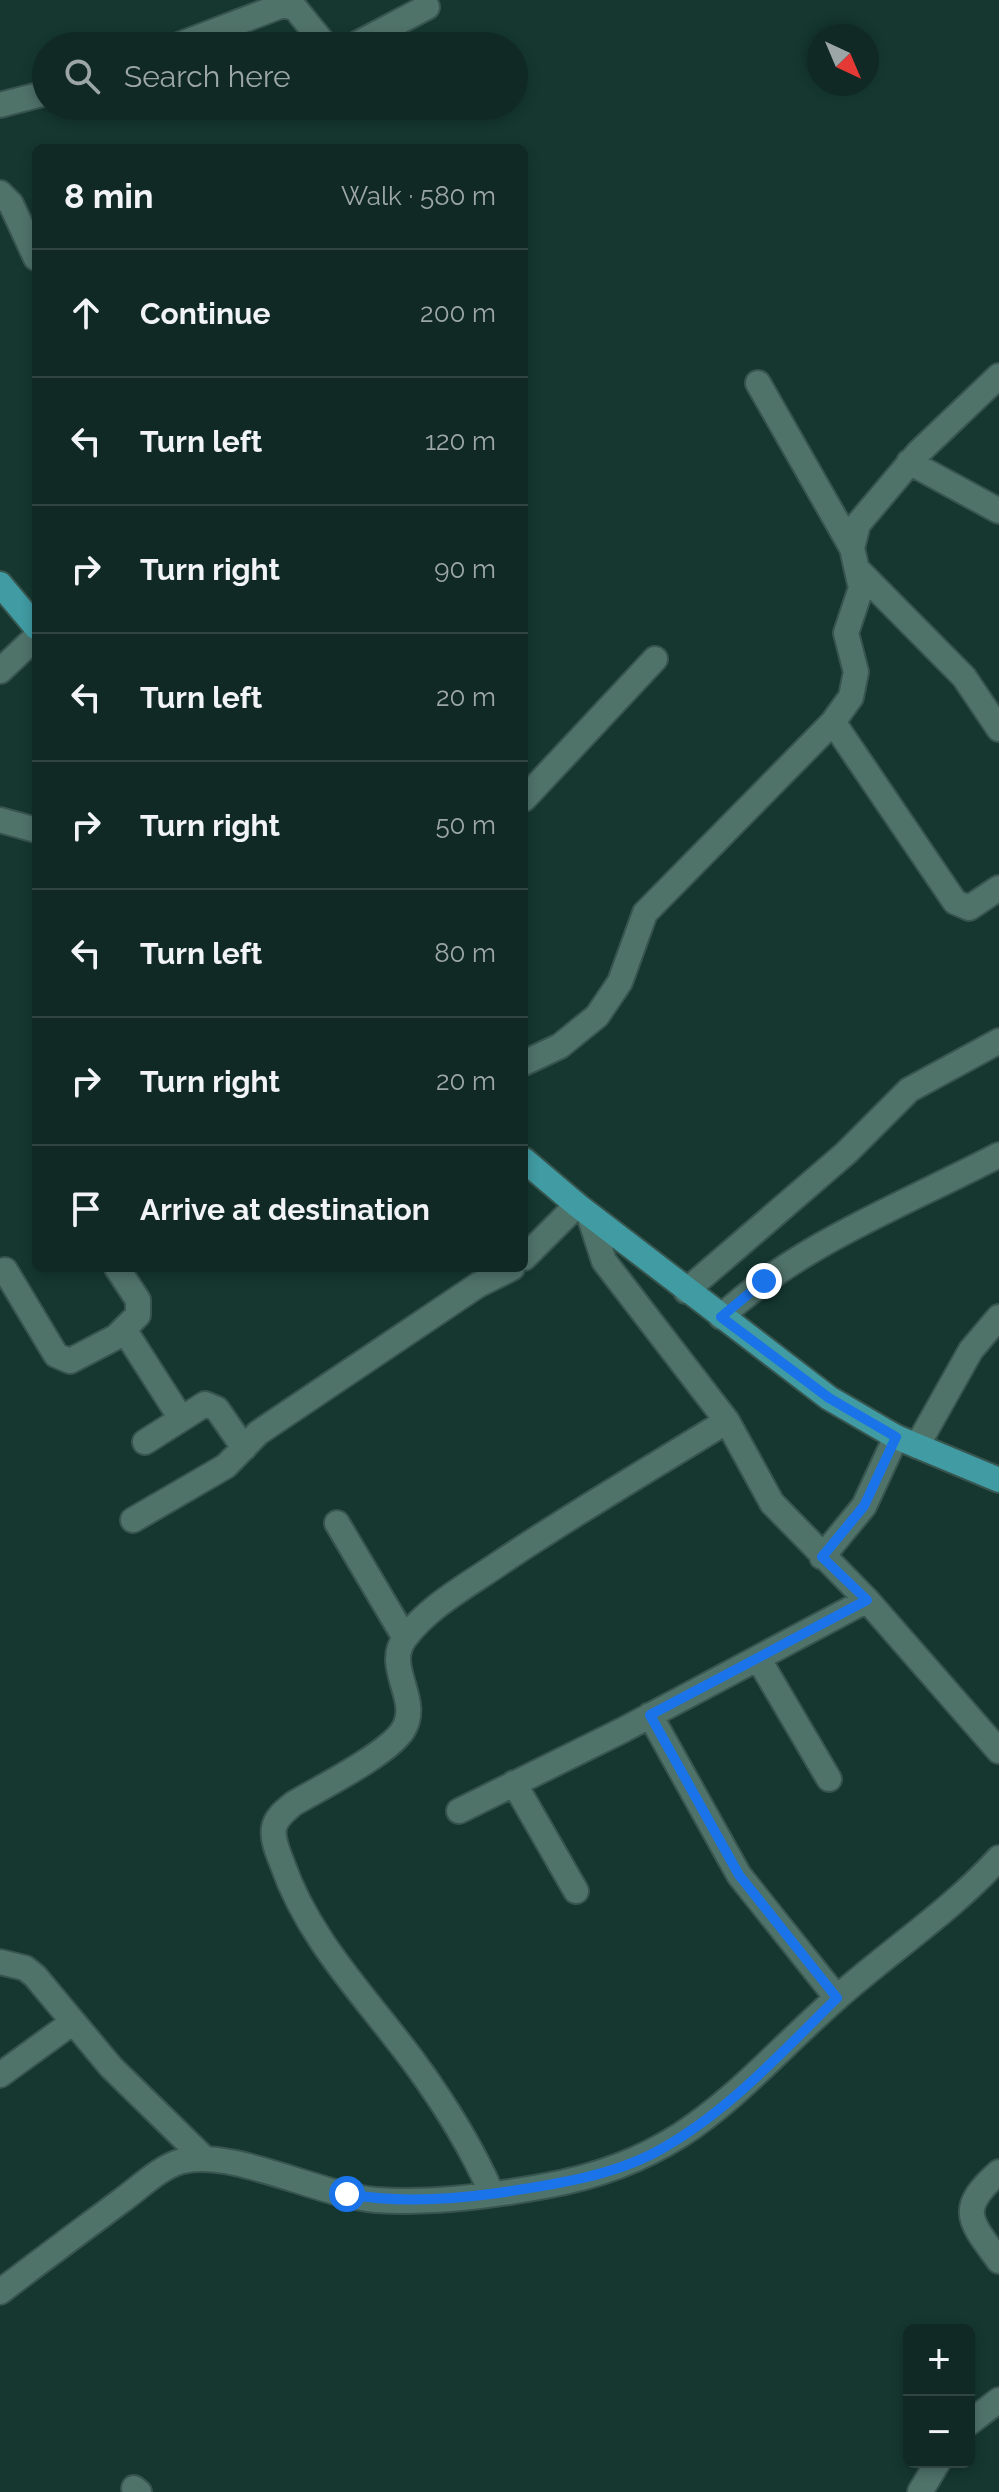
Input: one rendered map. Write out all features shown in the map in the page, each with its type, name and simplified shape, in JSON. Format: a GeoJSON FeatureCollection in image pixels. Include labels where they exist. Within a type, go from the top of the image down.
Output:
{"type":"FeatureCollection","features":[{"type":"Feature","properties":{"kind":"main road"},"geometry":{"type":"LineString","coordinates":[[0,584],[22,649]]}},
{"type":"Feature","properties":{"kind":"main road"},"geometry":{"type":"LineString","coordinates":[[528,1163],[686,1291],[829,1398],[907,1441],[999,1480]]}},
{"type":"Feature","properties":{"kind":"street"},"geometry":{"type":"LineString","coordinates":[[213,32],[283,5],[295,8],[315,32]]}},
{"type":"Feature","properties":{"kind":"street"},"geometry":{"type":"LineString","coordinates":[[380,32],[427,7]]}},
{"type":"Feature","properties":{"kind":"street"},"geometry":{"type":"LineString","coordinates":[[0,105],[32,97]]}},
{"type":"Feature","properties":{"kind":"street"},"geometry":{"type":"LineString","coordinates":[[0,193],[28,222]]}},
{"type":"Feature","properties":{"kind":"street"},"geometry":{"type":"LineString","coordinates":[[852,548],[858,524],[909,462],[999,376]]}},
{"type":"Feature","properties":{"kind":"street"},"geometry":{"type":"LineString","coordinates":[[528,1061],[560,1046],[597,1016],[620,982],[645,913],[833,722],[851,697],[856,672],[846,633],[861,588],[859,571],[852,548],[758,383]]}},
{"type":"Feature","properties":{"kind":"street"},"geometry":{"type":"LineString","coordinates":[[909,462],[999,511]]}},
{"type":"Feature","properties":{"kind":"street"},"geometry":{"type":"LineString","coordinates":[[859,571],[964,677],[999,729]]}},
{"type":"Feature","properties":{"kind":"street"},"geometry":{"type":"LineString","coordinates":[[528,795],[655,659]]}},
{"type":"Feature","properties":{"kind":"street"},"geometry":{"type":"LineString","coordinates":[[833,722],[955,902],[969,908],[999,888]]}},
{"type":"Feature","properties":{"kind":"street"},"geometry":{"type":"LineString","coordinates":[[0,820],[32,829]]}},
{"type":"Feature","properties":{"kind":"street"},"geometry":{"type":"LineString","coordinates":[[686,1291],[846,1153],[909,1090],[999,1041]]}},
{"type":"Feature","properties":{"kind":"street"},"geometry":{"type":"LineString","coordinates":[[721,1317],[786,1266],[999,1155]]}},
{"type":"Feature","properties":{"kind":"street"},"geometry":{"type":"LineString","coordinates":[[528,1255],[583,1210],[604,1261],[727,1421],[772,1503],[867,1600],[999,1751]]}},
{"type":"Feature","properties":{"kind":"street"},"geometry":{"type":"LineString","coordinates":[[5,1270],[63,1360],[77,1357],[125,1331],[134,1322],[140,1307],[119,1272]]}},
{"type":"Feature","properties":{"kind":"street"},"geometry":{"type":"LineString","coordinates":[[133,1520],[226,1466],[258,1433],[478,1285],[504,1272]]}},
{"type":"Feature","properties":{"kind":"street"},"geometry":{"type":"LineString","coordinates":[[822,1557],[864,1506],[988,1327],[999,1317]]}},
{"type":"Feature","properties":{"kind":"street"},"geometry":{"type":"LineString","coordinates":[[125,1331],[180,1417]]}},
{"type":"Feature","properties":{"kind":"street"},"geometry":{"type":"LineString","coordinates":[[145,1442],[198,1406],[212,1405],[244,1448]]}},
{"type":"Feature","properties":{"kind":"street"},"geometry":{"type":"LineString","coordinates":[[492,2194],[476,2159],[436,2094],[314,1932],[294,1899],[274,1837],[280,1815],[391,1744],[404,1729],[408,1697],[397,1665],[398,1650],[426,1616],[555,1526],[727,1421]]}},
{"type":"Feature","properties":{"kind":"street"},"geometry":{"type":"LineString","coordinates":[[337,1523],[405,1638]]}},
{"type":"Feature","properties":{"kind":"street"},"geometry":{"type":"LineString","coordinates":[[459,1811],[650,1715],[867,1600]]}},
{"type":"Feature","properties":{"kind":"street"},"geometry":{"type":"LineString","coordinates":[[758,1658],[829,1779]]}},
{"type":"Feature","properties":{"kind":"street"},"geometry":{"type":"LineString","coordinates":[[650,1715],[739,1875],[837,1998]]}},
{"type":"Feature","properties":{"kind":"street"},"geometry":{"type":"LineString","coordinates":[[514,1783],[576,1891]]}},
{"type":"Feature","properties":{"kind":"street"},"geometry":{"type":"LineString","coordinates":[[0,2292],[179,2162],[204,2158],[376,2200],[492,2194],[595,2174],[655,2152],[720,2109],[837,1998],[956,1899],[999,1858]]}},
{"type":"Feature","properties":{"kind":"street"},"geometry":{"type":"LineString","coordinates":[[0,1962],[25,1968],[143,2101],[204,2158]]}},
{"type":"Feature","properties":{"kind":"street"},"geometry":{"type":"LineString","coordinates":[[0,2075],[73,2022]]}},
{"type":"Feature","properties":{"kind":"street"},"geometry":{"type":"LineString","coordinates":[[999,2172],[978,2190],[970,2210],[972,2220],[999,2261]]}},
{"type":"Feature","properties":{"kind":"street"},"geometry":{"type":"LineString","coordinates":[[975,2418],[999,2400]]}},
{"type":"Feature","properties":{"kind":"street"},"geometry":{"type":"LineString","coordinates":[[920,2492],[934,2468]]}},
{"type":"Feature","properties":{"kind":"route"},"geometry":{"type":"LineString","coordinates":[[347,2194],[376,2200],[473,2196],[546,2186],[629,2164],[655,2152],[720,2109],[837,1998],[798,1954],[739,1875],[717,1841],[650,1715],[867,1600],[822,1557],[864,1506],[896,1437],[829,1398],[721,1317],[764,1281]]}}]}
